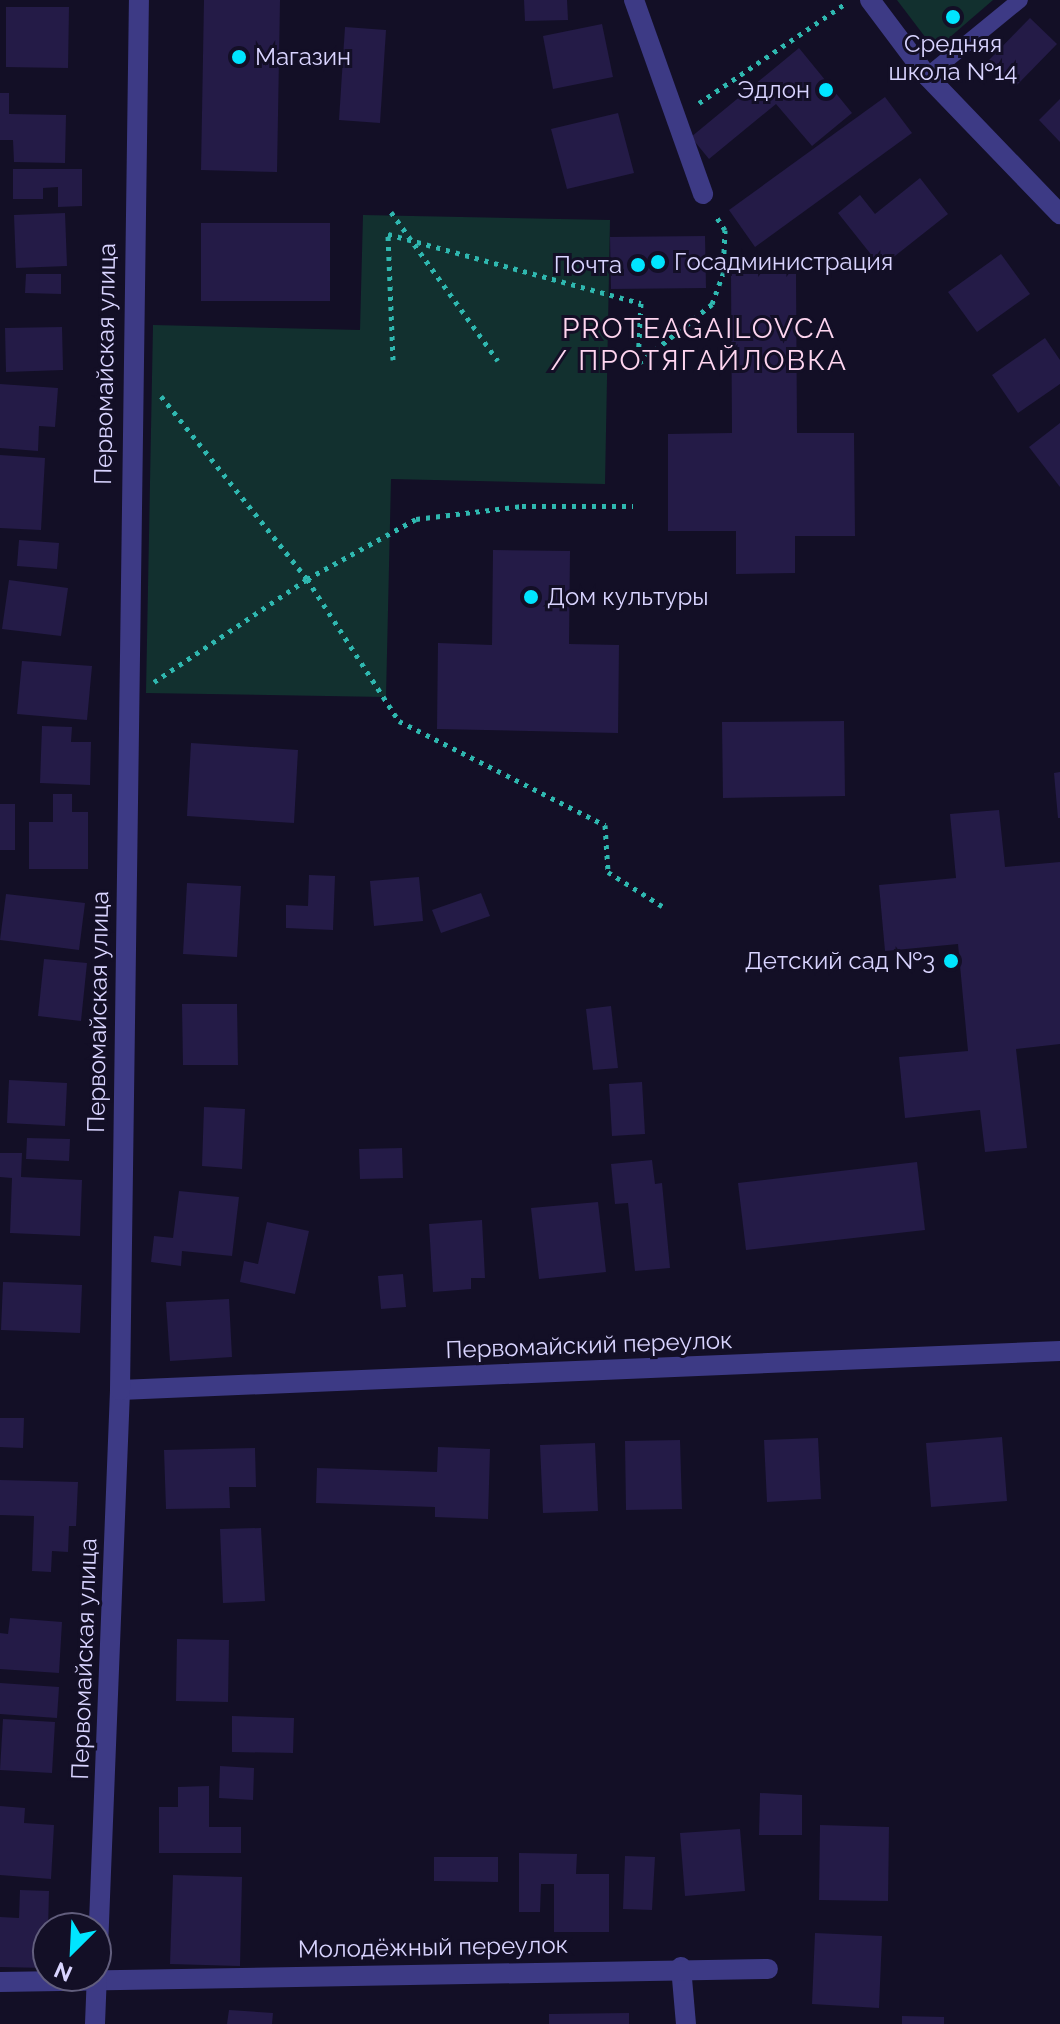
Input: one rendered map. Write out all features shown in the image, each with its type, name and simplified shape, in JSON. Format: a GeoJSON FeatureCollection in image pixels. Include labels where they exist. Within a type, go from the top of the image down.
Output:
{"type":"FeatureCollection","features":[{"type":"Feature","properties":{"kind":"street","name":"Первомайская улица"},"geometry":{"type":"LineString","coordinates":[[101,1912],[120,1390],[130,358],[139,0]]}},
{"type":"Feature","properties":{"kind":"street"},"geometry":{"type":"LineString","coordinates":[[634,0],[703,194]]}},
{"type":"Feature","properties":{"kind":"street"},"geometry":{"type":"LineString","coordinates":[[870,0],[927,76],[1060,214]]}},
{"type":"Feature","properties":{"kind":"street","name":"Первомайский переулок"},"geometry":{"type":"LineString","coordinates":[[120,1390],[1060,1351]]}},
{"type":"Feature","properties":{"kind":"street"},"geometry":{"type":"LineString","coordinates":[[681,1967],[686,2024]]}},
{"type":"Feature","properties":{"kind":"street","name":"Молодёжный переулок"},"geometry":{"type":"LineString","coordinates":[[112,1981],[681,1967],[768,1969]]}},
{"type":"Feature","properties":{"kind":"street","name":"Молодёжный переулок"},"geometry":{"type":"LineString","coordinates":[[0,1982],[32,1982]]}},
{"type":"Feature","properties":{"kind":"street","name":"Первомайская улица"},"geometry":{"type":"LineString","coordinates":[[95,2024],[97,1992]]}},
{"type":"Feature","properties":{"kind":"lane"},"geometry":{"type":"LineString","coordinates":[[927,76],[1020,0]]}},
{"type":"Feature","properties":{"kind":"path"},"geometry":{"type":"LineString","coordinates":[[676,116],[850,0]]}},
{"type":"Feature","properties":{"kind":"path"},"geometry":{"type":"LineString","coordinates":[[393,360],[388,234],[641,303],[638,363],[712,304],[723,273],[725,230],[703,194]]}},
{"type":"Feature","properties":{"kind":"path"},"geometry":{"type":"LineString","coordinates":[[391,212],[498,361]]}},
{"type":"Feature","properties":{"kind":"path"},"geometry":{"type":"LineString","coordinates":[[130,358],[307,579],[399,721],[605,825],[608,872],[662,906]]}},
{"type":"Feature","properties":{"kind":"path"},"geometry":{"type":"LineString","coordinates":[[127,701],[307,579],[416,519],[522,506],[633,506]]}},
{"type":"Feature","properties":{"kind":"green space"},"geometry":{"type":"Polygon","coordinates":[[[897,0],[993,0],[935,50],[897,0]]]}},
{"type":"Feature","properties":{"kind":"green space"},"geometry":{"type":"Polygon","coordinates":[[[363,215],[610,220],[605,484],[391,479],[386,697],[146,693],[153,325],[360,330],[363,215]]]}},
{"type":"Feature","properties":{"kind":"building"},"geometry":{"type":"Polygon","coordinates":[[[204,0],[280,0],[277,172],[201,170],[204,0]]]}},
{"type":"Feature","properties":{"kind":"building"},"geometry":{"type":"Polygon","coordinates":[[[524,0],[567,0],[568,20],[525,21],[524,0]]]}},
{"type":"Feature","properties":{"kind":"building"},"geometry":{"type":"Polygon","coordinates":[[[6,7],[69,7],[68,68],[6,67],[6,7]]]}},
{"type":"Feature","properties":{"kind":"building"},"geometry":{"type":"Polygon","coordinates":[[[1030,18],[1057,44],[1016,86],[989,60],[1030,18]]]}},
{"type":"Feature","properties":{"kind":"building"},"geometry":{"type":"Polygon","coordinates":[[[602,24],[613,77],[553,89],[543,36],[602,24]]]}},
{"type":"Feature","properties":{"kind":"building"},"geometry":{"type":"Polygon","coordinates":[[[345,27],[386,30],[380,123],[339,120],[345,27]]]}},
{"type":"Feature","properties":{"kind":"building"},"geometry":{"type":"Polygon","coordinates":[[[799,48],[852,113],[812,146],[776,104],[709,159],[691,137],[799,48]]]}},
{"type":"Feature","properties":{"kind":"building"},"geometry":{"type":"Polygon","coordinates":[[[0,93],[9,93],[9,114],[66,115],[65,163],[14,162],[13,140],[0,140],[0,93]]]}},
{"type":"Feature","properties":{"kind":"building"},"geometry":{"type":"Polygon","coordinates":[[[885,97],[912,133],[755,247],[729,210],[885,97]]]}},
{"type":"Feature","properties":{"kind":"building"},"geometry":{"type":"Polygon","coordinates":[[[1060,99],[1060,142],[1039,120],[1060,99]]]}},
{"type":"Feature","properties":{"kind":"building"},"geometry":{"type":"Polygon","coordinates":[[[618,113],[634,173],[567,189],[551,129],[618,113]]]}},
{"type":"Feature","properties":{"kind":"building"},"geometry":{"type":"Polygon","coordinates":[[[13,169],[82,169],[82,206],[58,207],[58,187],[43,188],[43,199],[13,199],[13,169]]]}},
{"type":"Feature","properties":{"kind":"building"},"geometry":{"type":"Polygon","coordinates":[[[920,178],[948,214],[881,267],[838,213],[860,195],[875,214],[920,178]]]}},
{"type":"Feature","properties":{"kind":"building"},"geometry":{"type":"Polygon","coordinates":[[[65,213],[67,266],[16,268],[14,215],[65,213]]]}},
{"type":"Feature","properties":{"kind":"building"},"geometry":{"type":"Polygon","coordinates":[[[201,223],[330,223],[330,301],[201,301],[201,223]]]}},
{"type":"Feature","properties":{"kind":"building","name":"Госадминистрация"},"geometry":{"type":"Polygon","coordinates":[[[705,236],[706,288],[611,289],[610,237],[705,236]]]}},
{"type":"Feature","properties":{"kind":"building"},"geometry":{"type":"Polygon","coordinates":[[[1001,254],[1030,294],[977,332],[948,292],[1001,254]]]}},
{"type":"Feature","properties":{"kind":"building"},"geometry":{"type":"Polygon","coordinates":[[[26,274],[61,274],[61,294],[25,293],[26,274]]]}},
{"type":"Feature","properties":{"kind":"building"},"geometry":{"type":"Polygon","coordinates":[[[731,274],[796,274],[797,433],[854,433],[855,536],[795,536],[795,573],[736,574],[736,531],[668,531],[668,434],[732,433],[731,274]]]}},
{"type":"Feature","properties":{"kind":"building"},"geometry":{"type":"Polygon","coordinates":[[[62,327],[63,370],[6,372],[5,328],[62,327]]]}},
{"type":"Feature","properties":{"kind":"building"},"geometry":{"type":"Polygon","coordinates":[[[1045,338],[1060,360],[1060,384],[1018,413],[992,375],[1045,338]]]}},
{"type":"Feature","properties":{"kind":"building"},"geometry":{"type":"Polygon","coordinates":[[[0,384],[58,388],[55,427],[39,426],[38,451],[0,448],[0,384]]]}},
{"type":"Feature","properties":{"kind":"building"},"geometry":{"type":"Polygon","coordinates":[[[1060,423],[1060,487],[1029,447],[1060,423]]]}},
{"type":"Feature","properties":{"kind":"building"},"geometry":{"type":"Polygon","coordinates":[[[0,455],[45,458],[41,530],[0,528],[0,455]]]}},
{"type":"Feature","properties":{"kind":"building"},"geometry":{"type":"Polygon","coordinates":[[[19,540],[59,543],[57,569],[17,566],[19,540]]]}},
{"type":"Feature","properties":{"kind":"building","name":"Дом культуры"},"geometry":{"type":"Polygon","coordinates":[[[493,550],[570,551],[569,644],[619,645],[618,733],[437,729],[438,643],[492,645],[493,550]]]}},
{"type":"Feature","properties":{"kind":"building"},"geometry":{"type":"Polygon","coordinates":[[[9,580],[68,588],[61,636],[2,629],[9,580]]]}},
{"type":"Feature","properties":{"kind":"building"},"geometry":{"type":"Polygon","coordinates":[[[22,661],[92,666],[87,720],[17,714],[22,661]]]}},
{"type":"Feature","properties":{"kind":"building"},"geometry":{"type":"Polygon","coordinates":[[[844,721],[845,796],[723,798],[722,722],[844,721]]]}},
{"type":"Feature","properties":{"kind":"building"},"geometry":{"type":"Polygon","coordinates":[[[42,726],[72,727],[71,742],[91,742],[90,785],[40,783],[42,726]]]}},
{"type":"Feature","properties":{"kind":"building"},"geometry":{"type":"Polygon","coordinates":[[[191,743],[298,750],[294,823],[187,816],[191,743]]]}},
{"type":"Feature","properties":{"kind":"building"},"geometry":{"type":"Polygon","coordinates":[[[1060,772],[1060,818],[1058,818],[1054,773],[1060,772]]]}},
{"type":"Feature","properties":{"kind":"building"},"geometry":{"type":"Polygon","coordinates":[[[53,794],[72,794],[72,812],[88,812],[88,869],[29,869],[29,822],[53,822],[53,794]]]}},
{"type":"Feature","properties":{"kind":"building"},"geometry":{"type":"Polygon","coordinates":[[[0,804],[15,804],[15,850],[0,850],[0,804]]]}},
{"type":"Feature","properties":{"kind":"building"},"geometry":{"type":"Polygon","coordinates":[[[999,810],[1005,867],[1060,862],[1060,1044],[1016,1049],[1027,1148],[985,1152],[980,1110],[905,1118],[899,1057],[968,1051],[958,944],[885,951],[879,885],[956,878],[950,814],[999,810]]]}},
{"type":"Feature","properties":{"kind":"building"},"geometry":{"type":"Polygon","coordinates":[[[309,875],[335,876],[333,930],[286,928],[286,905],[308,906],[309,875]]]}},
{"type":"Feature","properties":{"kind":"building"},"geometry":{"type":"Polygon","coordinates":[[[419,877],[423,921],[374,926],[370,881],[419,877]]]}},
{"type":"Feature","properties":{"kind":"building"},"geometry":{"type":"Polygon","coordinates":[[[187,883],[241,886],[237,957],[183,954],[187,883]]]}},
{"type":"Feature","properties":{"kind":"building"},"geometry":{"type":"Polygon","coordinates":[[[481,893],[490,916],[441,933],[432,910],[481,893]]]}},
{"type":"Feature","properties":{"kind":"building"},"geometry":{"type":"Polygon","coordinates":[[[6,894],[85,903],[79,950],[0,940],[6,894]]]}},
{"type":"Feature","properties":{"kind":"building"},"geometry":{"type":"Polygon","coordinates":[[[44,959],[87,963],[81,1021],[38,1016],[44,959]]]}},
{"type":"Feature","properties":{"kind":"building"},"geometry":{"type":"Polygon","coordinates":[[[182,1004],[237,1004],[238,1065],[183,1065],[182,1004]]]}},
{"type":"Feature","properties":{"kind":"building"},"geometry":{"type":"Polygon","coordinates":[[[611,1006],[618,1068],[593,1070],[586,1009],[611,1006]]]}},
{"type":"Feature","properties":{"kind":"building"},"geometry":{"type":"Polygon","coordinates":[[[9,1080],[67,1083],[65,1126],[7,1123],[9,1080]]]}},
{"type":"Feature","properties":{"kind":"building"},"geometry":{"type":"Polygon","coordinates":[[[642,1082],[645,1134],[612,1136],[609,1084],[642,1082]]]}},
{"type":"Feature","properties":{"kind":"building"},"geometry":{"type":"Polygon","coordinates":[[[204,1107],[245,1109],[242,1169],[202,1166],[204,1107]]]}},
{"type":"Feature","properties":{"kind":"building"},"geometry":{"type":"Polygon","coordinates":[[[27,1138],[70,1139],[69,1161],[26,1159],[27,1138]]]}},
{"type":"Feature","properties":{"kind":"building"},"geometry":{"type":"Polygon","coordinates":[[[402,1148],[403,1178],[360,1179],[359,1149],[402,1148]]]}},
{"type":"Feature","properties":{"kind":"building"},"geometry":{"type":"Polygon","coordinates":[[[0,1153],[22,1153],[21,1177],[82,1180],[80,1236],[10,1233],[12,1178],[0,1177],[0,1153]]]}},
{"type":"Feature","properties":{"kind":"building"},"geometry":{"type":"Polygon","coordinates":[[[652,1160],[655,1184],[662,1183],[670,1268],[635,1271],[628,1203],[615,1204],[611,1164],[652,1160]]]}},
{"type":"Feature","properties":{"kind":"building"},"geometry":{"type":"Polygon","coordinates":[[[917,1162],[925,1230],[746,1250],[738,1183],[917,1162]]]}},
{"type":"Feature","properties":{"kind":"building"},"geometry":{"type":"Polygon","coordinates":[[[179,1191],[239,1197],[232,1256],[182,1251],[181,1266],[151,1262],[154,1236],[173,1238],[179,1191]]]}},
{"type":"Feature","properties":{"kind":"building"},"geometry":{"type":"Polygon","coordinates":[[[598,1202],[606,1272],[539,1279],[531,1208],[598,1202]]]}},
{"type":"Feature","properties":{"kind":"building"},"geometry":{"type":"Polygon","coordinates":[[[482,1220],[485,1278],[471,1278],[471,1289],[433,1292],[429,1224],[482,1220]]]}},
{"type":"Feature","properties":{"kind":"building"},"geometry":{"type":"Polygon","coordinates":[[[267,1222],[309,1231],[295,1294],[240,1282],[244,1261],[258,1264],[267,1222]]]}},
{"type":"Feature","properties":{"kind":"building"},"geometry":{"type":"Polygon","coordinates":[[[403,1274],[406,1307],[381,1309],[378,1276],[403,1274]]]}},
{"type":"Feature","properties":{"kind":"building"},"geometry":{"type":"Polygon","coordinates":[[[3,1282],[82,1285],[80,1333],[1,1330],[3,1282]]]}},
{"type":"Feature","properties":{"kind":"building"},"geometry":{"type":"Polygon","coordinates":[[[229,1299],[232,1357],[170,1361],[166,1302],[229,1299]]]}},
{"type":"Feature","properties":{"kind":"building"},"geometry":{"type":"Polygon","coordinates":[[[0,1418],[24,1418],[23,1448],[0,1447],[0,1418]]]}},
{"type":"Feature","properties":{"kind":"building"},"geometry":{"type":"Polygon","coordinates":[[[1002,1437],[1007,1501],[931,1507],[926,1443],[1002,1437]]]}},
{"type":"Feature","properties":{"kind":"building"},"geometry":{"type":"Polygon","coordinates":[[[818,1438],[821,1499],[767,1502],[764,1440],[818,1438]]]}},
{"type":"Feature","properties":{"kind":"building"},"geometry":{"type":"Polygon","coordinates":[[[680,1440],[682,1509],[626,1510],[625,1441],[680,1440]]]}},
{"type":"Feature","properties":{"kind":"building"},"geometry":{"type":"Polygon","coordinates":[[[595,1443],[598,1511],[543,1513],[540,1445],[595,1443]]]}},
{"type":"Feature","properties":{"kind":"building"},"geometry":{"type":"Polygon","coordinates":[[[438,1447],[490,1449],[488,1519],[435,1517],[435,1507],[316,1503],[317,1468],[437,1472],[438,1447]]]}},
{"type":"Feature","properties":{"kind":"building"},"geometry":{"type":"Polygon","coordinates":[[[255,1448],[256,1487],[229,1487],[230,1508],[166,1509],[164,1450],[255,1448]]]}},
{"type":"Feature","properties":{"kind":"building"},"geometry":{"type":"Polygon","coordinates":[[[0,1480],[78,1482],[76,1526],[69,1526],[68,1552],[52,1551],[51,1572],[32,1571],[34,1516],[0,1515],[0,1480]]]}},
{"type":"Feature","properties":{"kind":"building"},"geometry":{"type":"Polygon","coordinates":[[[261,1528],[265,1601],[223,1603],[220,1529],[261,1528]]]}},
{"type":"Feature","properties":{"kind":"building"},"geometry":{"type":"Polygon","coordinates":[[[10,1618],[62,1622],[59,1673],[0,1669],[0,1633],[8,1634],[10,1618]]]}},
{"type":"Feature","properties":{"kind":"building"},"geometry":{"type":"Polygon","coordinates":[[[177,1639],[229,1640],[228,1702],[176,1701],[177,1639]]]}},
{"type":"Feature","properties":{"kind":"building"},"geometry":{"type":"Polygon","coordinates":[[[0,1683],[59,1687],[57,1718],[0,1714],[0,1683]]]}},
{"type":"Feature","properties":{"kind":"building"},"geometry":{"type":"Polygon","coordinates":[[[232,1716],[294,1718],[293,1753],[232,1752],[232,1716]]]}},
{"type":"Feature","properties":{"kind":"building"},"geometry":{"type":"Polygon","coordinates":[[[3,1719],[55,1722],[52,1773],[0,1770],[3,1719]]]}},
{"type":"Feature","properties":{"kind":"building"},"geometry":{"type":"Polygon","coordinates":[[[220,1766],[254,1768],[253,1800],[219,1798],[220,1766]]]}},
{"type":"Feature","properties":{"kind":"building"},"geometry":{"type":"Polygon","coordinates":[[[209,1786],[209,1827],[241,1827],[241,1853],[159,1853],[159,1807],[178,1807],[178,1787],[209,1786]]]}},
{"type":"Feature","properties":{"kind":"building"},"geometry":{"type":"Polygon","coordinates":[[[760,1793],[802,1795],[802,1835],[759,1835],[760,1793]]]}},
{"type":"Feature","properties":{"kind":"building"},"geometry":{"type":"Polygon","coordinates":[[[0,1806],[25,1808],[24,1823],[54,1825],[51,1879],[0,1875],[0,1806]]]}},
{"type":"Feature","properties":{"kind":"building"},"geometry":{"type":"Polygon","coordinates":[[[820,1825],[889,1827],[888,1901],[819,1900],[820,1825]]]}},
{"type":"Feature","properties":{"kind":"building"},"geometry":{"type":"Polygon","coordinates":[[[740,1829],[745,1891],[685,1896],[680,1833],[740,1829]]]}},
{"type":"Feature","properties":{"kind":"building"},"geometry":{"type":"Polygon","coordinates":[[[519,1853],[577,1854],[576,1874],[609,1874],[609,1932],[554,1932],[554,1884],[541,1884],[540,1912],[519,1912],[519,1853]]]}},
{"type":"Feature","properties":{"kind":"building"},"geometry":{"type":"Polygon","coordinates":[[[625,1856],[655,1857],[652,1910],[623,1909],[625,1856]]]}},
{"type":"Feature","properties":{"kind":"building"},"geometry":{"type":"Polygon","coordinates":[[[434,1857],[498,1857],[498,1882],[434,1881],[434,1857]]]}},
{"type":"Feature","properties":{"kind":"building"},"geometry":{"type":"Polygon","coordinates":[[[173,1875],[242,1877],[240,1966],[170,1964],[173,1875]]]}},
{"type":"Feature","properties":{"kind":"building"},"geometry":{"type":"Polygon","coordinates":[[[20,1890],[49,1891],[48,1912],[32,1912],[32,1968],[0,1967],[0,1917],[19,1918],[20,1890]]]}},
{"type":"Feature","properties":{"kind":"building"},"geometry":{"type":"Polygon","coordinates":[[[815,1933],[882,1936],[879,2008],[812,2004],[815,1933]]]}},
{"type":"Feature","properties":{"kind":"building"},"geometry":{"type":"Polygon","coordinates":[[[229,2010],[273,2013],[272,2024],[227,2024],[229,2010]]]}},
{"type":"Feature","properties":{"kind":"building"},"geometry":{"type":"Polygon","coordinates":[[[629,2013],[629,2024],[549,2024],[549,2014],[629,2013]]]}},
{"type":"Feature","properties":{"kind":"building"},"geometry":{"type":"Polygon","coordinates":[[[902,2016],[944,2017],[944,2024],[902,2024],[902,2016]]]}},
{"type":"Feature","properties":{"kind":"place","name":"Средняя школа №14"},"geometry":{"type":"Point","coordinates":[953,17]}},
{"type":"Feature","properties":{"kind":"place","name":"Магазин"},"geometry":{"type":"Point","coordinates":[239,57]}},
{"type":"Feature","properties":{"kind":"place","name":"Эдлон"},"geometry":{"type":"Point","coordinates":[826,90]}},
{"type":"Feature","properties":{"kind":"place","name":"Госадминистрация"},"geometry":{"type":"Point","coordinates":[658,262]}},
{"type":"Feature","properties":{"kind":"place","name":"Почта"},"geometry":{"type":"Point","coordinates":[638,265]}},
{"type":"Feature","properties":{"kind":"place","name":"Дом культуры"},"geometry":{"type":"Point","coordinates":[531,597]}},
{"type":"Feature","properties":{"kind":"place","name":"Детский сад №3"},"geometry":{"type":"Point","coordinates":[951,961]}},
{"type":"Feature","properties":{"kind":"district","name":"PROTEAGAILOVCA / ПРОТЯГАЙЛОВКА"},"geometry":{"type":"Point","coordinates":[699,345]}}]}
